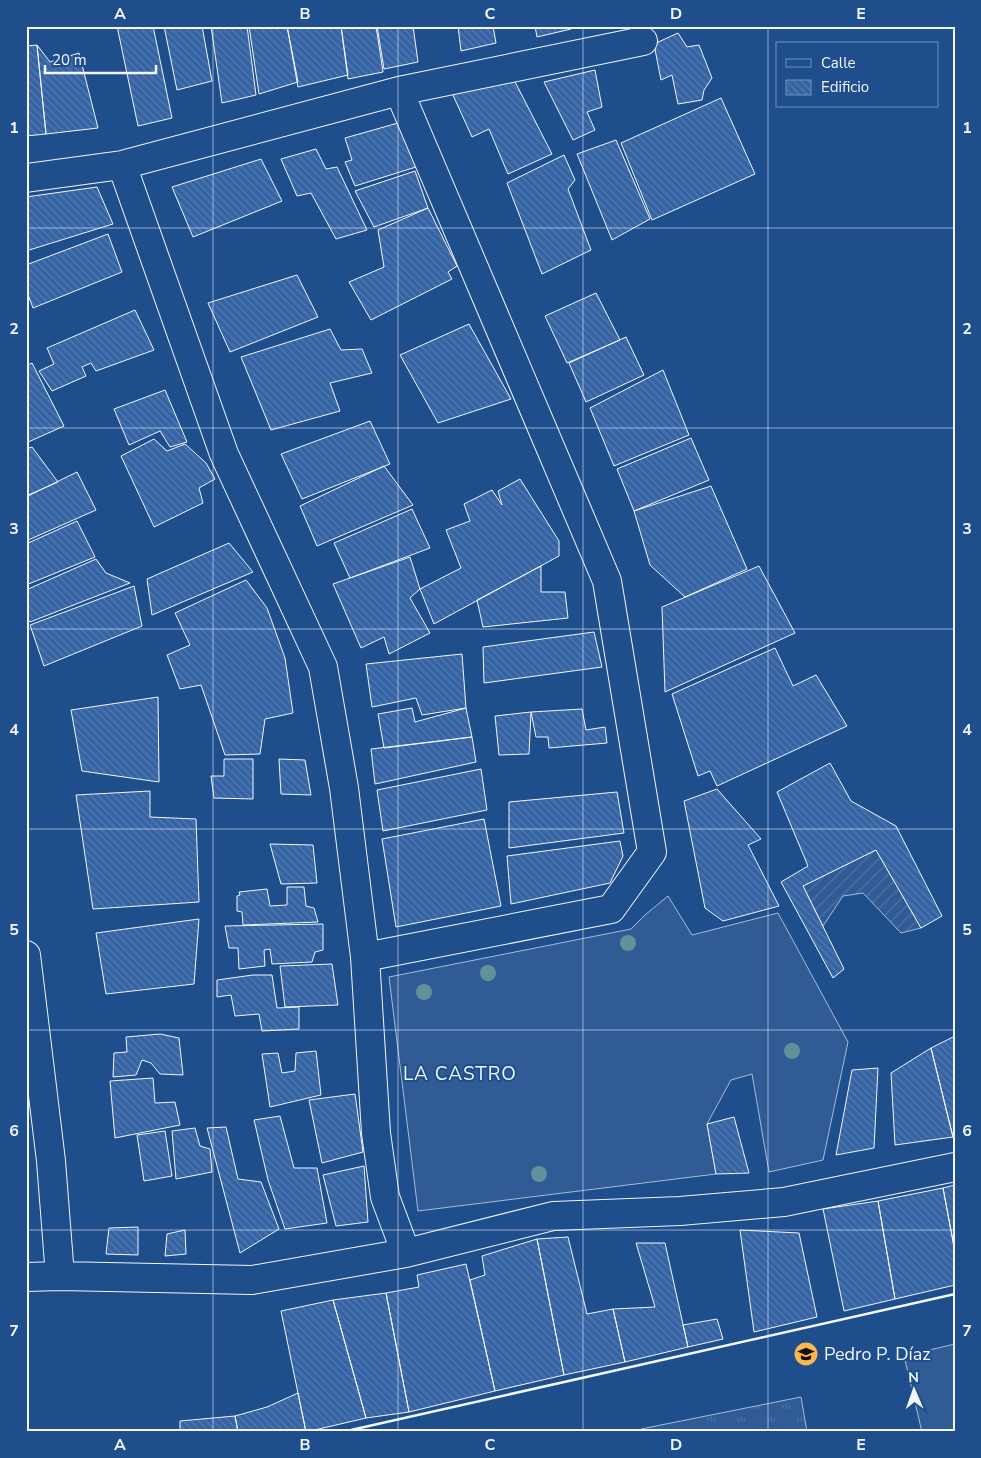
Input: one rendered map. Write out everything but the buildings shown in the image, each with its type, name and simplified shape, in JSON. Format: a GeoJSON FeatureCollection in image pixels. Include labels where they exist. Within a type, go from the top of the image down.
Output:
{"type":"FeatureCollection","features":[{"type":"Feature","properties":{"kind":"street"},"geometry":{"type":"LineString","coordinates":[[26,178],[122,165],[399,91],[643,42]]}},
{"type":"Feature","properties":{"kind":"street"},"geometry":{"type":"LineString","coordinates":[[366,957],[611,909],[652,852],[607,581],[399,91]]}},
{"type":"Feature","properties":{"kind":"street"},"geometry":{"type":"LineString","coordinates":[[122,165],[224,454],[323,667],[344,788],[366,957],[376,1133],[385,1197],[406,1253]]}},
{"type":"Feature","properties":{"kind":"street"},"geometry":{"type":"LineString","coordinates":[[26,955],[52,1161],[60,1276]]}},
{"type":"Feature","properties":{"kind":"street"},"geometry":{"type":"LineString","coordinates":[[26,1277],[252,1280],[406,1253],[553,1216],[680,1211],[784,1202],[955,1167]]}},
{"type":"Feature","properties":{"kind":"green space"},"geometry":{"type":"Polygon","coordinates":[[[876,850],[921,928],[901,933],[863,893],[843,896],[823,926],[803,886],[876,850]]]}},
{"type":"Feature","properties":{"kind":"green space"},"geometry":{"type":"Polygon","coordinates":[[[801,1397],[807,1432],[641,1432],[641,1429],[801,1397]]]}},
{"type":"Feature","properties":{"kind":"shaded area"},"geometry":{"type":"Polygon","coordinates":[[[668,896],[692,935],[778,913],[848,1042],[823,1160],[769,1172],[752,1074],[731,1080],[707,1124],[716,1174],[418,1211],[389,977],[631,929],[668,896]]]}},
{"type":"Feature","properties":{"kind":"shaded area"},"geometry":{"type":"Polygon","coordinates":[[[955,1344],[955,1432],[922,1432],[904,1356],[955,1344]]]}},
{"type":"Feature","properties":{"kind":"wall"},"geometry":{"type":"LineString","coordinates":[[351,1430],[955,1294]]}},
{"type":"Feature","properties":{"kind":"place","name":"Pedro P. Díaz"},"geometry":{"type":"Point","coordinates":[806,1354]}},
{"type":"Feature","properties":{"kind":"district","name":"LA CASTRO"},"geometry":{"type":"Point","coordinates":[460,1073]}}]}
